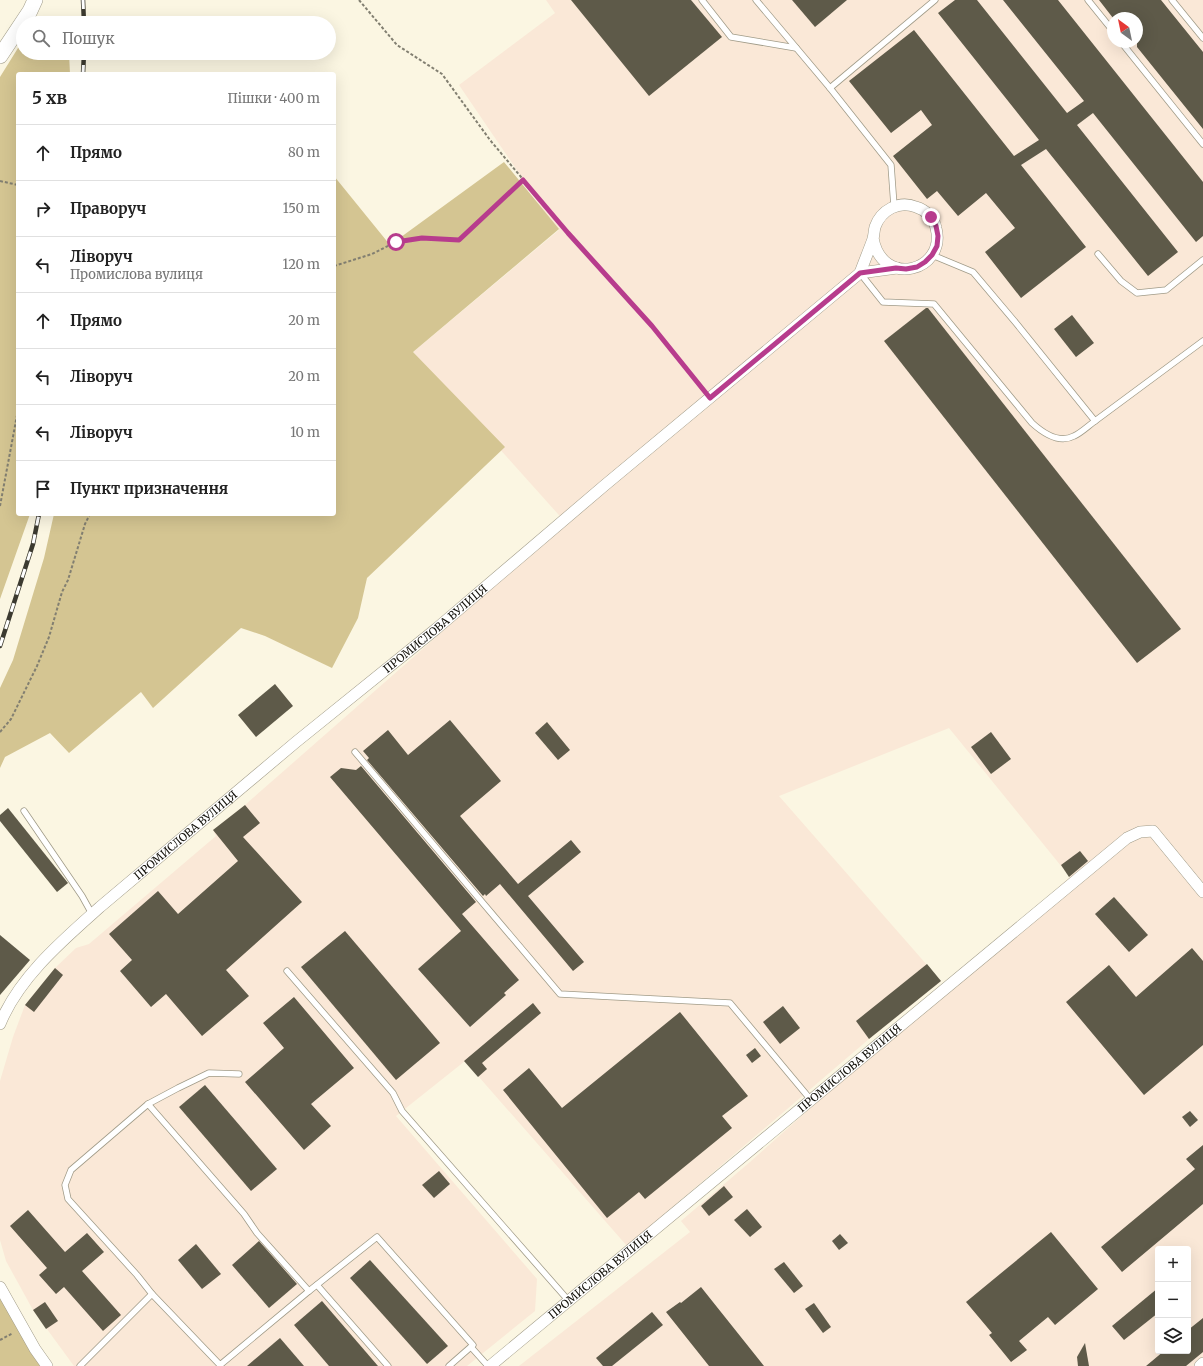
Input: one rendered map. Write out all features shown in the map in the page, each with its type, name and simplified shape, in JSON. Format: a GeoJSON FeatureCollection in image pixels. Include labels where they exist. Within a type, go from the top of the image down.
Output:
{"type":"FeatureCollection","features":[{"type":"Feature","properties":{"kind":"main road"},"geometry":{"type":"LineString","coordinates":[[27,16],[35,0]]}},
{"type":"Feature","properties":{"kind":"main road"},"geometry":{"type":"LineString","coordinates":[[0,56],[16,32]]}},
{"type":"Feature","properties":{"kind":"street"},"geometry":{"type":"LineString","coordinates":[[894,206],[915,206],[924,210],[931,217],[936,226],[938,236],[937,246],[932,255],[917,267],[906,269],[896,268],[860,273],[879,219],[886,211],[894,206]]}},
{"type":"Feature","properties":{"kind":"street"},"geometry":{"type":"LineString","coordinates":[[873,238],[875,248],[880,257],[887,264],[896,268]]}},
{"type":"Feature","properties":{"kind":"street","name":"ПРОМИСЛОВА ВУЛИЦЯ"},"geometry":{"type":"LineString","coordinates":[[0,1024],[20,987],[71,933],[92,914],[296,742],[436,629],[860,273]]}},
{"type":"Feature","properties":{"kind":"street","name":"ПРОМИСЛОВА ВУЛИЦЯ"},"geometry":{"type":"LineString","coordinates":[[489,1366],[1126,838],[1140,832],[1153,831],[1203,892]]}},
{"type":"Feature","properties":{"kind":"street"},"geometry":{"type":"LineString","coordinates":[[0,1287],[22,1328],[48,1366]]}},
{"type":"Feature","properties":{"kind":"street"},"geometry":{"type":"LineString","coordinates":[[1200,1366],[1203,1363]]}},
{"type":"Feature","properties":{"kind":"lane"},"geometry":{"type":"LineString","coordinates":[[702,0],[731,37],[796,48]]}},
{"type":"Feature","properties":{"kind":"lane"},"geometry":{"type":"LineString","coordinates":[[756,0],[830,88],[891,165],[894,206]]}},
{"type":"Feature","properties":{"kind":"lane"},"geometry":{"type":"LineString","coordinates":[[830,88],[935,0]]}},
{"type":"Feature","properties":{"kind":"lane"},"geometry":{"type":"LineString","coordinates":[[1088,0],[1107,24]]}},
{"type":"Feature","properties":{"kind":"lane"},"geometry":{"type":"LineString","coordinates":[[1172,0],[1203,38]]}},
{"type":"Feature","properties":{"kind":"lane"},"geometry":{"type":"LineString","coordinates":[[1126,48],[1203,144]]}},
{"type":"Feature","properties":{"kind":"lane"},"geometry":{"type":"LineString","coordinates":[[1098,254],[1121,282],[1137,293],[1166,290],[1203,260]]}},
{"type":"Feature","properties":{"kind":"lane"},"geometry":{"type":"LineString","coordinates":[[932,255],[973,272],[1095,421]]}},
{"type":"Feature","properties":{"kind":"lane"},"geometry":{"type":"LineString","coordinates":[[860,273],[883,302],[934,304],[1032,423],[1042,432],[1059,439],[1074,437],[1203,341]]}},
{"type":"Feature","properties":{"kind":"lane"},"geometry":{"type":"LineString","coordinates":[[355,752],[560,994],[730,1004],[811,1100]]}},
{"type":"Feature","properties":{"kind":"lane"},"geometry":{"type":"LineString","coordinates":[[24,810],[82,896],[92,914]]}},
{"type":"Feature","properties":{"kind":"lane"},"geometry":{"type":"LineString","coordinates":[[286,971],[393,1093],[402,1111],[568,1300]]}},
{"type":"Feature","properties":{"kind":"lane"},"geometry":{"type":"LineString","coordinates":[[239,1074],[210,1073],[148,1104],[71,1170],[65,1185],[68,1199],[137,1275],[152,1294],[220,1366],[309,1291],[377,1237],[473,1345],[449,1366]]}},
{"type":"Feature","properties":{"kind":"lane"},"geometry":{"type":"LineString","coordinates":[[148,1104],[244,1214],[257,1233],[309,1291]]}},
{"type":"Feature","properties":{"kind":"lane"},"geometry":{"type":"LineString","coordinates":[[317,1285],[388,1366]]}},
{"type":"Feature","properties":{"kind":"lane"},"geometry":{"type":"LineString","coordinates":[[80,1366],[152,1294]]}},
{"type":"Feature","properties":{"kind":"lane"},"geometry":{"type":"LineString","coordinates":[[470,1347],[489,1366]]}},
{"type":"Feature","properties":{"kind":"path"},"geometry":{"type":"LineString","coordinates":[[359,0],[397,45],[442,74],[490,140],[523,180],[568,233],[652,326],[710,398]]}},
{"type":"Feature","properties":{"kind":"path"},"geometry":{"type":"LineString","coordinates":[[336,265],[372,254],[396,242],[422,238],[459,240],[523,180]]}},
{"type":"Feature","properties":{"kind":"path"},"geometry":{"type":"LineString","coordinates":[[0,181],[16,185]]}},
{"type":"Feature","properties":{"kind":"path"},"geometry":{"type":"LineString","coordinates":[[0,506],[16,421]]}},
{"type":"Feature","properties":{"kind":"path"},"geometry":{"type":"LineString","coordinates":[[0,732],[11,719],[37,666],[49,637],[62,592],[68,580],[85,524],[89,516]]}},
{"type":"Feature","properties":{"kind":"path"},"geometry":{"type":"LineString","coordinates":[[0,1340],[22,1328]]}},
{"type":"Feature","properties":{"kind":"shaded area"},"geometry":{"type":"Polygon","coordinates":[[[546,0],[1203,0],[1203,1362],[1199,1366],[519,1366],[690,1232],[681,1221],[750,1162],[1070,877],[949,728],[779,796],[941,981],[869,1039],[627,1246],[465,1061],[396,1116],[537,1279],[535,1311],[467,1366],[74,1366],[33,1310],[6,1261],[0,1240],[0,1081],[13,1037],[25,1005],[55,968],[76,948],[89,944],[216,836],[213,830],[245,805],[566,523],[413,352],[559,230],[540,206],[459,85],[555,13],[546,0]]]}},
{"type":"Feature","properties":{"kind":"shaded area"},"geometry":{"type":"Polygon","coordinates":[[[16,51],[16,60],[69,60],[70,72],[16,72],[16,516],[29,516],[0,599],[0,77],[16,51]]]}},
{"type":"Feature","properties":{"kind":"shaded area"},"geometry":{"type":"Polygon","coordinates":[[[504,162],[559,229],[413,352],[505,447],[367,578],[358,618],[332,668],[265,636],[241,628],[153,708],[141,692],[69,753],[50,733],[5,757],[0,768],[0,688],[13,660],[44,558],[54,516],[336,516],[336,178],[390,245],[504,162]]]}},
{"type":"Feature","properties":{"kind":"shaded area"},"geometry":{"type":"Polygon","coordinates":[[[0,1298],[40,1366],[0,1366],[0,1298]]]}},
{"type":"Feature","properties":{"kind":"building"},"geometry":{"type":"Polygon","coordinates":[[[571,0],[691,0],[722,37],[649,96],[571,0]]]}},
{"type":"Feature","properties":{"kind":"building"},"geometry":{"type":"Polygon","coordinates":[[[792,0],[847,0],[815,27],[792,0]]]}},
{"type":"Feature","properties":{"kind":"building"},"geometry":{"type":"Polygon","coordinates":[[[955,0],[977,0],[1067,113],[1084,101],[1003,0],[1058,0],[1203,182],[1203,236],[1196,242],[1093,113],[1077,125],[1178,252],[1148,276],[1046,149],[1021,165],[1086,247],[1021,298],[985,252],[1015,228],[986,193],[958,216],[937,191],[927,199],[893,156],[932,125],[921,110],[891,133],[849,81],[914,30],[1014,156],[1039,140],[938,13],[955,0]]]}},
{"type":"Feature","properties":{"kind":"building"},"geometry":{"type":"Polygon","coordinates":[[[1099,0],[1161,0],[1203,52],[1203,129],[1138,48],[1143,48],[1143,12],[1108,12],[1099,0]]]}},
{"type":"Feature","properties":{"kind":"building"},"geometry":{"type":"Polygon","coordinates":[[[926,308],[928,308],[1181,629],[1137,663],[884,341],[926,308]]]}},
{"type":"Feature","properties":{"kind":"building"},"geometry":{"type":"Polygon","coordinates":[[[1072,315],[1094,343],[1076,357],[1054,329],[1072,315]]]}},
{"type":"Feature","properties":{"kind":"building"},"geometry":{"type":"Polygon","coordinates":[[[275,684],[293,706],[256,737],[238,715],[275,684]]]}},
{"type":"Feature","properties":{"kind":"building"},"geometry":{"type":"Polygon","coordinates":[[[450,720],[501,781],[460,816],[518,884],[571,840],[581,852],[528,896],[584,962],[573,971],[500,884],[486,896],[485,894],[483,896],[367,760],[369,758],[363,751],[388,730],[408,755],[450,720]]]}},
{"type":"Feature","properties":{"kind":"building"},"geometry":{"type":"Polygon","coordinates":[[[547,722],[570,750],[558,760],[535,733],[547,722]]]}},
{"type":"Feature","properties":{"kind":"building"},"geometry":{"type":"Polygon","coordinates":[[[991,732],[1011,759],[991,774],[971,747],[991,732]]]}},
{"type":"Feature","properties":{"kind":"building"},"geometry":{"type":"Polygon","coordinates":[[[361,766],[476,902],[462,914],[519,980],[504,993],[506,995],[470,1027],[418,969],[461,931],[330,777],[341,768],[356,770],[361,766]]]}},
{"type":"Feature","properties":{"kind":"building"},"geometry":{"type":"Polygon","coordinates":[[[245,805],[260,823],[243,837],[302,902],[226,970],[249,996],[202,1036],[166,994],[151,1007],[120,971],[132,960],[109,934],[158,891],[178,914],[238,861],[213,830],[245,805]]]}},
{"type":"Feature","properties":{"kind":"building"},"geometry":{"type":"Polygon","coordinates":[[[8,808],[68,883],[57,892],[0,821],[0,815],[8,808]]]}},
{"type":"Feature","properties":{"kind":"building"},"geometry":{"type":"Polygon","coordinates":[[[1080,851],[1088,861],[1069,877],[1061,865],[1080,851]]]}},
{"type":"Feature","properties":{"kind":"building"},"geometry":{"type":"Polygon","coordinates":[[[1114,897],[1148,935],[1129,952],[1095,914],[1114,897]]]}},
{"type":"Feature","properties":{"kind":"building"},"geometry":{"type":"Polygon","coordinates":[[[345,931],[440,1043],[396,1080],[301,967],[345,931]]]}},
{"type":"Feature","properties":{"kind":"building"},"geometry":{"type":"Polygon","coordinates":[[[0,935],[30,960],[0,995],[0,935]]]}},
{"type":"Feature","properties":{"kind":"building"},"geometry":{"type":"Polygon","coordinates":[[[1192,948],[1203,961],[1203,1045],[1144,1095],[1066,1002],[1109,965],[1136,997],[1192,948]]]}},
{"type":"Feature","properties":{"kind":"building"},"geometry":{"type":"Polygon","coordinates":[[[927,964],[941,981],[869,1039],[856,1021],[927,964]]]}},
{"type":"Feature","properties":{"kind":"building"},"geometry":{"type":"Polygon","coordinates":[[[55,968],[63,975],[34,1012],[25,1005],[55,968]]]}},
{"type":"Feature","properties":{"kind":"building"},"geometry":{"type":"Polygon","coordinates":[[[294,997],[354,1068],[311,1104],[331,1126],[304,1150],[245,1082],[284,1048],[263,1023],[294,997]]]}},
{"type":"Feature","properties":{"kind":"building"},"geometry":{"type":"Polygon","coordinates":[[[533,1003],[541,1013],[482,1063],[487,1069],[478,1077],[464,1061],[533,1003]]]}},
{"type":"Feature","properties":{"kind":"building"},"geometry":{"type":"Polygon","coordinates":[[[783,1006],[800,1028],[780,1044],[763,1022],[783,1006]]]}},
{"type":"Feature","properties":{"kind":"building"},"geometry":{"type":"Polygon","coordinates":[[[680,1012],[748,1096],[722,1116],[732,1128],[645,1199],[639,1192],[607,1218],[503,1090],[529,1068],[562,1108],[680,1012]]]}},
{"type":"Feature","properties":{"kind":"building"},"geometry":{"type":"Polygon","coordinates":[[[755,1048],[761,1056],[752,1063],[746,1055],[755,1048]]]}},
{"type":"Feature","properties":{"kind":"building"},"geometry":{"type":"Polygon","coordinates":[[[205,1085],[277,1169],[251,1191],[179,1107],[205,1085]]]}},
{"type":"Feature","properties":{"kind":"building"},"geometry":{"type":"Polygon","coordinates":[[[1190,1111],[1198,1120],[1190,1127],[1182,1117],[1190,1111]]]}},
{"type":"Feature","properties":{"kind":"building"},"geometry":{"type":"Polygon","coordinates":[[[1203,1145],[1203,1204],[1122,1272],[1101,1247],[1195,1169],[1186,1159],[1203,1145]]]}},
{"type":"Feature","properties":{"kind":"building"},"geometry":{"type":"Polygon","coordinates":[[[439,1171],[450,1184],[434,1198],[422,1185],[439,1171]]]}},
{"type":"Feature","properties":{"kind":"building"},"geometry":{"type":"Polygon","coordinates":[[[724,1186],[733,1197],[709,1216],[701,1206],[724,1186]]]}},
{"type":"Feature","properties":{"kind":"building"},"geometry":{"type":"Polygon","coordinates":[[[747,1209],[762,1227],[750,1237],[734,1220],[747,1209]]]}},
{"type":"Feature","properties":{"kind":"building"},"geometry":{"type":"Polygon","coordinates":[[[28,1210],[65,1252],[87,1233],[104,1252],[82,1271],[121,1315],[103,1331],[64,1287],[56,1294],[39,1275],[47,1268],[10,1226],[28,1210]]]}},
{"type":"Feature","properties":{"kind":"building"},"geometry":{"type":"Polygon","coordinates":[[[1051,1232],[1098,1289],[1055,1325],[1048,1317],[1019,1341],[1027,1350],[1011,1362],[989,1335],[992,1333],[966,1302],[1051,1232]]]}},
{"type":"Feature","properties":{"kind":"building"},"geometry":{"type":"Polygon","coordinates":[[[840,1234],[848,1243],[839,1250],[832,1241],[840,1234]]]}},
{"type":"Feature","properties":{"kind":"building"},"geometry":{"type":"Polygon","coordinates":[[[259,1241],[297,1284],[269,1308],[232,1265],[259,1241]]]}},
{"type":"Feature","properties":{"kind":"building"},"geometry":{"type":"Polygon","coordinates":[[[196,1244],[221,1274],[202,1289],[178,1260],[196,1244]]]}},
{"type":"Feature","properties":{"kind":"building"},"geometry":{"type":"Polygon","coordinates":[[[370,1260],[448,1346],[427,1364],[350,1278],[370,1260]]]}},
{"type":"Feature","properties":{"kind":"building"},"geometry":{"type":"Polygon","coordinates":[[[784,1262],[803,1286],[794,1293],[774,1269],[784,1262]]]}},
{"type":"Feature","properties":{"kind":"building"},"geometry":{"type":"Polygon","coordinates":[[[701,1287],[764,1366],[709,1366],[666,1312],[680,1302],[681,1303],[701,1287]]]}},
{"type":"Feature","properties":{"kind":"building"},"geometry":{"type":"Polygon","coordinates":[[[1155,1290],[1155,1315],[1124,1340],[1112,1326],[1155,1290]]]}},
{"type":"Feature","properties":{"kind":"building"},"geometry":{"type":"Polygon","coordinates":[[[322,1301],[378,1366],[329,1366],[294,1325],[322,1301]]]}},
{"type":"Feature","properties":{"kind":"building"},"geometry":{"type":"Polygon","coordinates":[[[45,1302],[58,1321],[46,1329],[33,1310],[45,1302]]]}},
{"type":"Feature","properties":{"kind":"building"},"geometry":{"type":"Polygon","coordinates":[[[814,1303],[831,1327],[823,1333],[805,1309],[814,1303]]]}},
{"type":"Feature","properties":{"kind":"building"},"geometry":{"type":"Polygon","coordinates":[[[652,1312],[663,1325],[612,1366],[603,1366],[596,1358],[652,1312]]]}},
{"type":"Feature","properties":{"kind":"building"},"geometry":{"type":"Polygon","coordinates":[[[1203,1318],[1203,1352],[1186,1366],[1146,1366],[1160,1354],[1191,1354],[1191,1328],[1203,1318]]]}},
{"type":"Feature","properties":{"kind":"building"},"geometry":{"type":"Polygon","coordinates":[[[280,1338],[304,1366],[247,1366],[280,1338]]]}},
{"type":"Feature","properties":{"kind":"building"},"geometry":{"type":"Polygon","coordinates":[[[1085,1343],[1089,1366],[1078,1366],[1077,1357],[1085,1343]]]}},
{"type":"Feature","properties":{"kind":"railway"},"geometry":{"type":"LineString","coordinates":[[83,0],[84,16]]}},
{"type":"Feature","properties":{"kind":"railway"},"geometry":{"type":"LineString","coordinates":[[83,72],[84,60]]}},
{"type":"Feature","properties":{"kind":"railway"},"geometry":{"type":"LineString","coordinates":[[0,646],[33,544],[39,516]]}},
{"type":"Feature","properties":{"kind":"route"},"geometry":{"type":"LineString","coordinates":[[396,242],[422,238],[459,240],[523,180],[568,233],[652,326],[710,398],[860,273],[896,268],[906,269],[917,267],[925,262],[932,255],[937,246],[938,236],[936,226],[931,217]]}}]}
